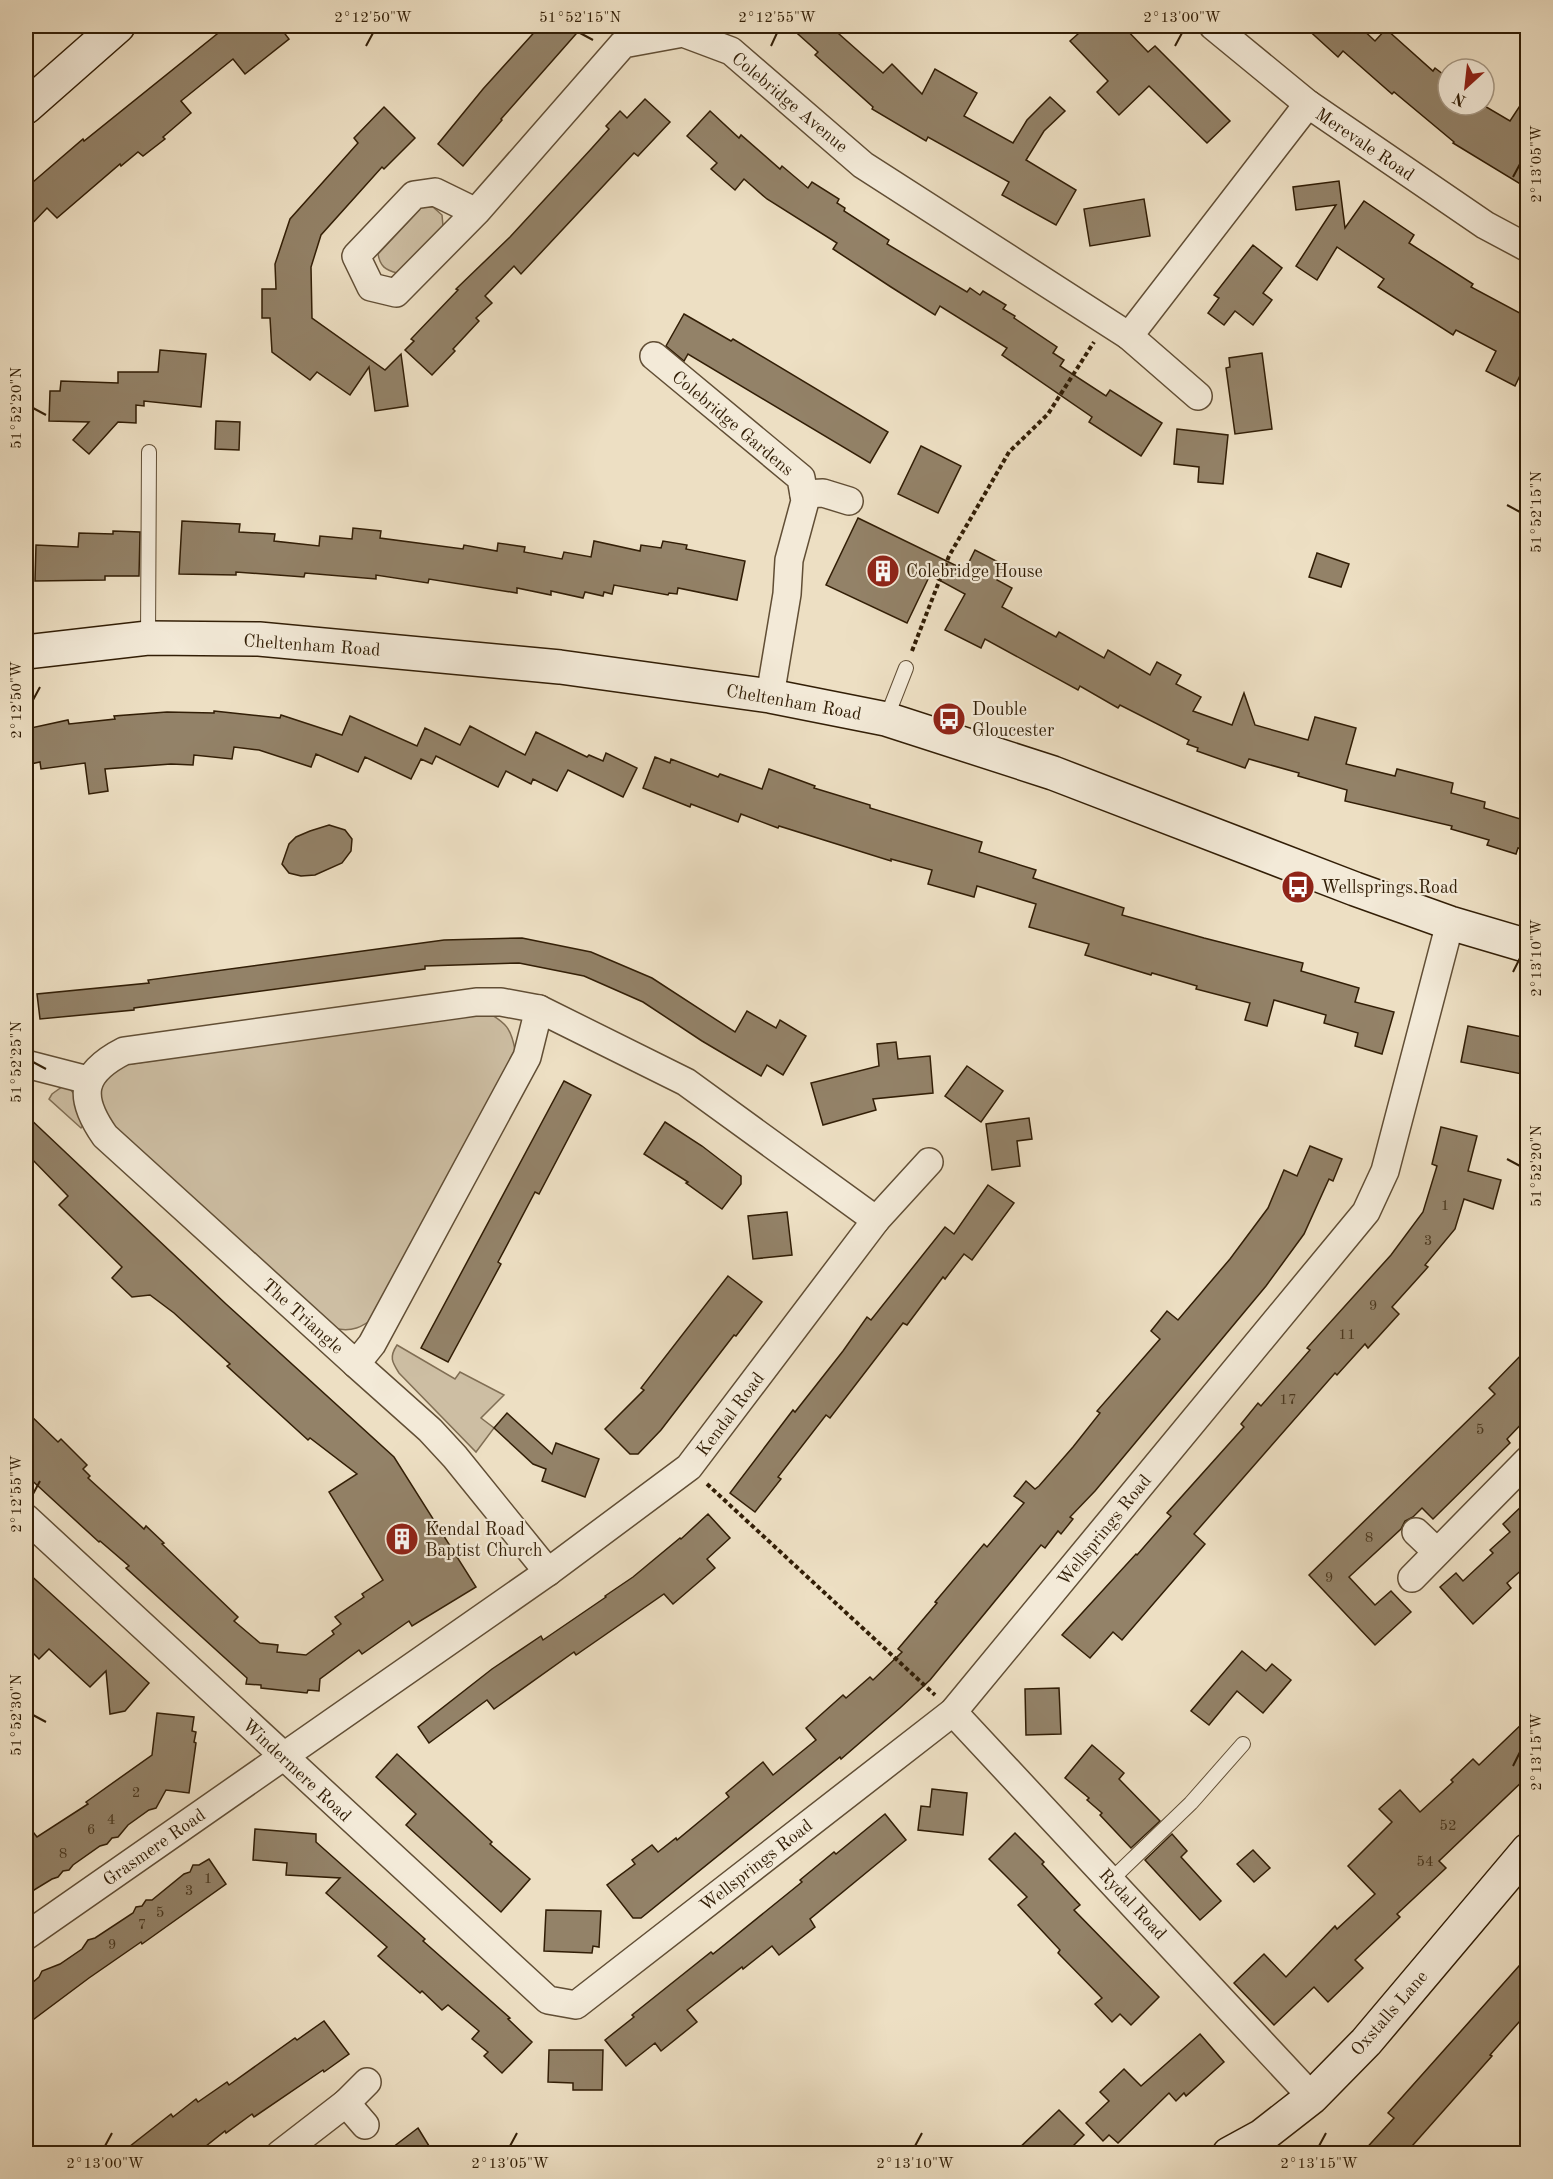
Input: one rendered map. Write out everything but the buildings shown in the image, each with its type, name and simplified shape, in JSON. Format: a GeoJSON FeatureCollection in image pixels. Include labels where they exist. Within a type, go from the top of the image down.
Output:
{"type":"FeatureCollection","features":[{"type":"Feature","properties":{"kind":"main road"},"geometry":{"type":"LineString","coordinates":[[26,107],[118,26]]}},
{"type":"Feature","properties":{"kind":"main road","name":"Cheltenham Road"},"geometry":{"type":"LineString","coordinates":[[26,652],[148,638],[259,639],[560,667],[770,696],[886,719],[1053,773],[1355,889],[1527,946]]}},
{"type":"Feature","properties":{"kind":"main road","name":"Oxstalls Lane"},"geometry":{"type":"LineString","coordinates":[[1229,2154],[1262,2136],[1311,2097],[1366,2042],[1527,1850]]}},
{"type":"Feature","properties":{"kind":"street","name":"Merevale Road"},"geometry":{"type":"LineString","coordinates":[[1213,26],[1308,104],[1485,225],[1527,248]]}},
{"type":"Feature","properties":{"kind":"street","name":"Colebridge Avenue"},"geometry":{"type":"LineString","coordinates":[[476,212],[623,45],[683,33],[731,51],[862,165],[1118,328],[1198,396]]}},
{"type":"Feature","properties":{"kind":"street"},"geometry":{"type":"LineString","coordinates":[[1118,328],[1308,104]]}},
{"type":"Feature","properties":{"kind":"street","name":"Colebridge Gardens"},"geometry":{"type":"LineString","coordinates":[[654,356],[801,478],[805,501],[789,560],[787,594],[770,696]]}},
{"type":"Feature","properties":{"kind":"street","name":"Colebridge Gardens"},"geometry":{"type":"LineString","coordinates":[[804,494],[823,493],[849,501]]}},
{"type":"Feature","properties":{"kind":"street","name":"Wellsprings Road"},"geometry":{"type":"LineString","coordinates":[[576,2006],[953,1712],[1366,1212],[1385,1171],[1450,922]]}},
{"type":"Feature","properties":{"kind":"street"},"geometry":{"type":"LineString","coordinates":[[26,1064],[88,1080],[105,1060],[124,1051],[476,1002],[501,1002],[539,1009],[686,1082],[876,1220]]}},
{"type":"Feature","properties":{"kind":"street","name":"The Triangle"},"geometry":{"type":"LineString","coordinates":[[88,1080],[87,1101],[93,1119],[105,1136],[356,1364],[372,1344],[527,1057],[539,1009]]}},
{"type":"Feature","properties":{"kind":"street","name":"Kendal Road"},"geometry":{"type":"LineString","coordinates":[[283,1757],[548,1572],[689,1467],[876,1220],[929,1162]]}},
{"type":"Feature","properties":{"kind":"street"},"geometry":{"type":"LineString","coordinates":[[356,1364],[430,1430],[548,1572]]}},
{"type":"Feature","properties":{"kind":"street"},"geometry":{"type":"LineString","coordinates":[[1412,1578],[1527,1460]]}},
{"type":"Feature","properties":{"kind":"street","name":"Windermere Road"},"geometry":{"type":"LineString","coordinates":[[26,1518],[548,2000],[576,2006]]}},
{"type":"Feature","properties":{"kind":"street"},"geometry":{"type":"LineString","coordinates":[[1416,1532],[1437,1552]]}},
{"type":"Feature","properties":{"kind":"street","name":"Rydal Road"},"geometry":{"type":"LineString","coordinates":[[953,1712],[1311,2097]]}},
{"type":"Feature","properties":{"kind":"street","name":"Grasmere Road"},"geometry":{"type":"LineString","coordinates":[[26,1936],[283,1757]]}},
{"type":"Feature","properties":{"kind":"street"},"geometry":{"type":"LineString","coordinates":[[280,2154],[346,2103],[367,2082]]}},
{"type":"Feature","properties":{"kind":"street"},"geometry":{"type":"LineString","coordinates":[[346,2103],[365,2125]]}},
{"type":"Feature","properties":{"kind":"lane"},"geometry":{"type":"LineString","coordinates":[[148,638],[149,452]]}},
{"type":"Feature","properties":{"kind":"lane"},"geometry":{"type":"LineString","coordinates":[[886,719],[906,669]]}},
{"type":"Feature","properties":{"kind":"lane"},"geometry":{"type":"LineString","coordinates":[[1111,1880],[1191,1803],[1243,1744]]}},
{"type":"Feature","properties":{"kind":"path"},"geometry":{"type":"LineString","coordinates":[[906,669],[949,556],[1009,452],[1048,414],[1118,328]]}},
{"type":"Feature","properties":{"kind":"path"},"geometry":{"type":"LineString","coordinates":[[689,1467],[953,1712]]}},
{"type":"Feature","properties":{"kind":"shaded area"},"geometry":{"type":"Polygon","coordinates":[[[422,207],[433,207],[442,215],[443,226],[397,273],[386,269],[380,262],[378,254],[422,207]]]}},
{"type":"Feature","properties":{"kind":"shaded area"},"geometry":{"type":"Polygon","coordinates":[[[487,1012],[507,1027],[515,1050],[376,1316],[361,1326],[351,1329],[334,1328],[109,1126],[99,1101],[101,1088],[117,1066],[487,1012]]]}},
{"type":"Feature","properties":{"kind":"shaded area"},"geometry":{"type":"Polygon","coordinates":[[[66,1084],[79,1100],[85,1123],[81,1128],[49,1099],[66,1084]]]}},
{"type":"Feature","properties":{"kind":"shaded area"},"geometry":{"type":"Polygon","coordinates":[[[397,1345],[455,1379],[460,1372],[504,1395],[481,1418],[494,1428],[476,1452],[399,1373],[392,1359],[397,1345]]]}},
{"type":"Feature","properties":{"kind":"place","name":"Colebridge House"},"geometry":{"type":"Point","coordinates":[883,571]}},
{"type":"Feature","properties":{"kind":"place","name":"Double Gloucester"},"geometry":{"type":"Point","coordinates":[949,719]}},
{"type":"Feature","properties":{"kind":"place","name":"Wellsprings Road"},"geometry":{"type":"Point","coordinates":[1298,887]}},
{"type":"Feature","properties":{"kind":"place","name":"Kendal Road Baptist Church"},"geometry":{"type":"Point","coordinates":[402,1539]}}]}
